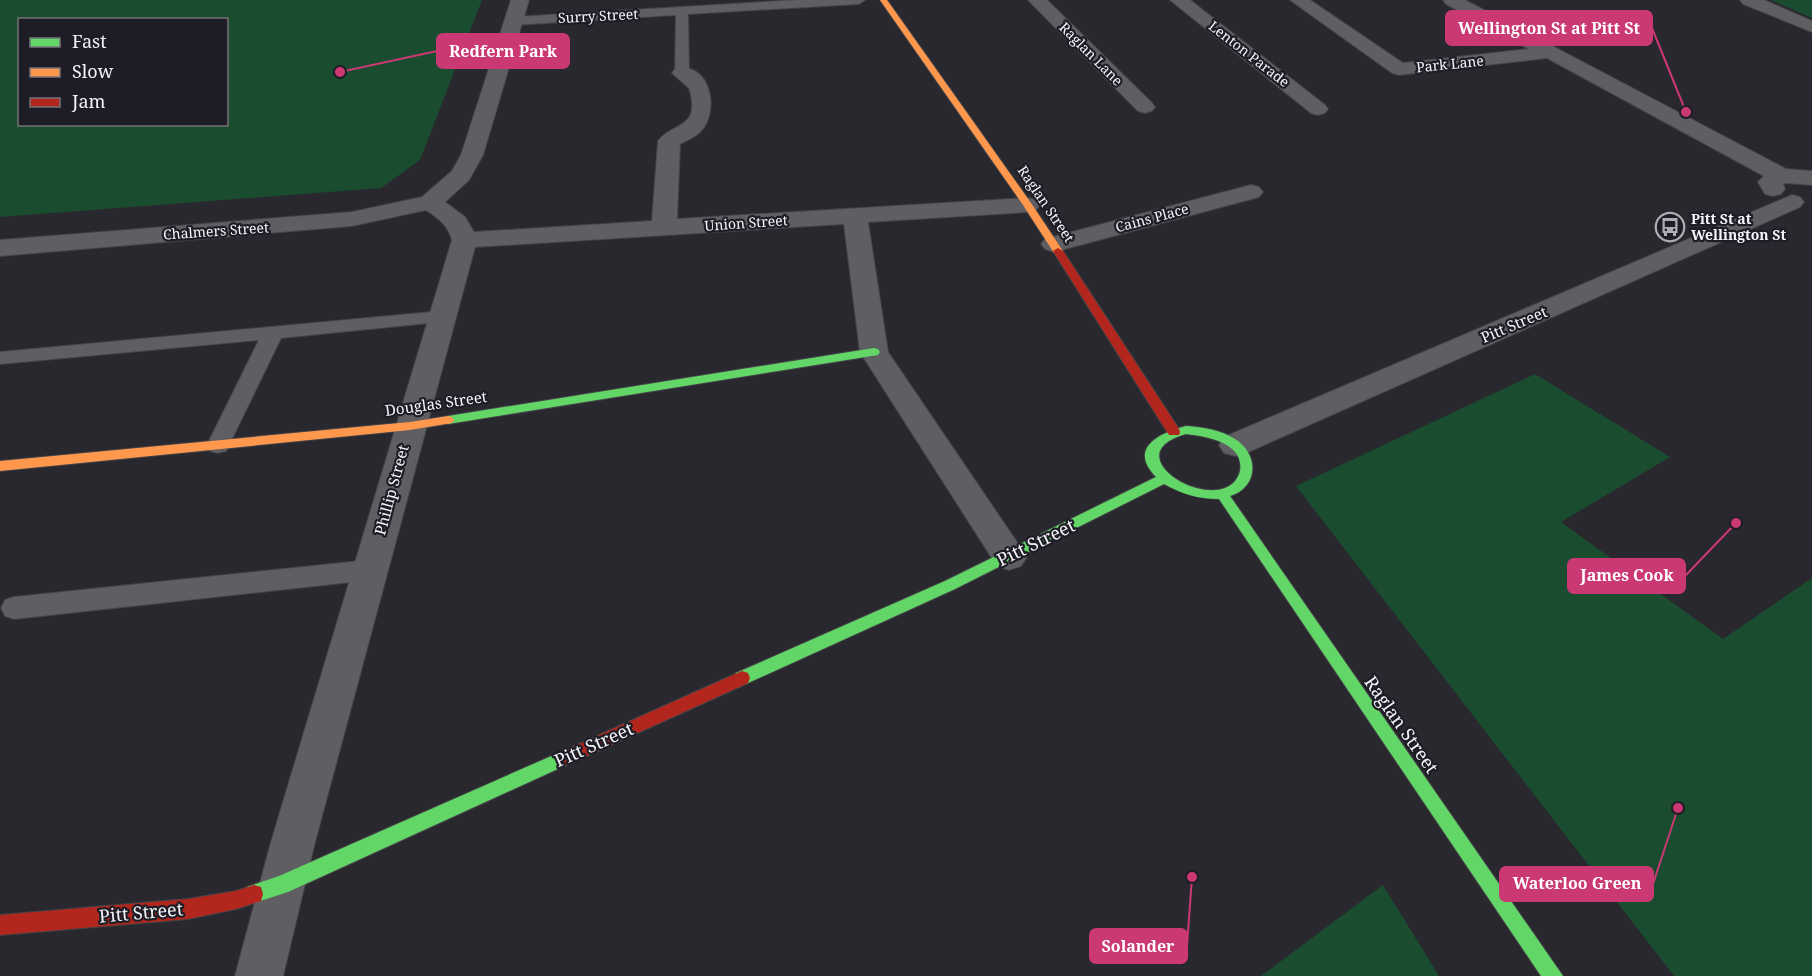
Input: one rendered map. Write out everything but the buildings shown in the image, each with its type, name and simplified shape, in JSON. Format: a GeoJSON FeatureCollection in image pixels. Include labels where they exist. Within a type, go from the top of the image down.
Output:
{"type":"FeatureCollection","features":[{"type":"Feature","properties":{"kind":"street","name":"Raglan Street"},"geometry":{"type":"LineString","coordinates":[[883,0],[1028,205],[1174,432]]}},
{"type":"Feature","properties":{"kind":"street","name":"Raglan Lane"},"geometry":{"type":"LineString","coordinates":[[1037,0],[1145,107]]}},
{"type":"Feature","properties":{"kind":"street","name":"Lenton Parade"},"geometry":{"type":"LineString","coordinates":[[1179,0],[1318,109]]}},
{"type":"Feature","properties":{"kind":"street","name":"Park Lane"},"geometry":{"type":"LineString","coordinates":[[1299,0],[1399,69],[1551,52]]}},
{"type":"Feature","properties":{"kind":"street"},"geometry":{"type":"LineString","coordinates":[[1452,0],[1781,176],[1812,178]]}},
{"type":"Feature","properties":{"kind":"street"},"geometry":{"type":"LineString","coordinates":[[1749,0],[1812,27]]}},
{"type":"Feature","properties":{"kind":"street"},"geometry":{"type":"LineString","coordinates":[[464,240],[462,228],[448,214],[430,202],[460,175],[472,155],[517,11]]}},
{"type":"Feature","properties":{"kind":"street"},"geometry":{"type":"LineString","coordinates":[[664,229],[669,141],[693,127],[701,105],[700,87],[694,78],[682,73]]}},
{"type":"Feature","properties":{"kind":"street"},"geometry":{"type":"LineString","coordinates":[[1781,176],[1770,182],[1774,192],[1802,205]]}},
{"type":"Feature","properties":{"kind":"street","name":"Cains Place"},"geometry":{"type":"LineString","coordinates":[[1054,244],[1251,192]]}},
{"type":"Feature","properties":{"kind":"street","name":"Chalmers Street"},"geometry":{"type":"LineString","coordinates":[[0,248],[352,219],[430,202]]}},
{"type":"Feature","properties":{"kind":"street","name":"Union Street"},"geometry":{"type":"LineString","coordinates":[[464,240],[1028,205]]}},
{"type":"Feature","properties":{"kind":"street","name":"Pitt Street"},"geometry":{"type":"LineString","coordinates":[[1235,445],[1802,205]]}},
{"type":"Feature","properties":{"kind":"street"},"geometry":{"type":"LineString","coordinates":[[855,216],[874,352],[1009,557]]}},
{"type":"Feature","properties":{"kind":"street","name":"Phillip Street"},"geometry":{"type":"LineString","coordinates":[[259,976],[282,885],[464,240]]}},
{"type":"Feature","properties":{"kind":"street","name":"Douglas Street"},"geometry":{"type":"LineString","coordinates":[[0,466],[410,426],[874,352]]}},
{"type":"Feature","properties":{"kind":"street"},"geometry":{"type":"LineString","coordinates":[[1199,430],[1235,445],[1248,464],[1248,474],[1243,483],[1234,490],[1206,496],[1190,493],[1163,479],[1154,468],[1151,456],[1154,446],[1162,437],[1174,432],[1199,430]]}},
{"type":"Feature","properties":{"kind":"street","name":"Pitt Street"},"geometry":{"type":"LineString","coordinates":[[0,925],[188,909],[236,900],[282,885],[1009,557],[1163,479]]}},
{"type":"Feature","properties":{"kind":"street","name":"Raglan Street"},"geometry":{"type":"LineString","coordinates":[[1222,494],[1552,976]]}},
{"type":"Feature","properties":{"kind":"lane","name":"Surry Street"},"geometry":{"type":"LineString","coordinates":[[517,11],[682,11],[859,0]]}},
{"type":"Feature","properties":{"kind":"lane"},"geometry":{"type":"LineString","coordinates":[[682,11],[682,73]]}},
{"type":"Feature","properties":{"kind":"lane"},"geometry":{"type":"LineString","coordinates":[[0,358],[442,317]]}},
{"type":"Feature","properties":{"kind":"lane"},"geometry":{"type":"LineString","coordinates":[[218,445],[273,333]]}},
{"type":"Feature","properties":{"kind":"lane"},"geometry":{"type":"LineString","coordinates":[[14,608],[370,570]]}},
{"type":"Feature","properties":{"kind":"green space"},"geometry":{"type":"Polygon","coordinates":[[[0,0],[482,0],[420,160],[381,188],[0,217],[0,0]]]}},
{"type":"Feature","properties":{"kind":"green space"},"geometry":{"type":"Polygon","coordinates":[[[1771,0],[1812,0],[1812,18],[1771,0]]]}},
{"type":"Feature","properties":{"kind":"green space"},"geometry":{"type":"Polygon","coordinates":[[[1535,374],[1670,457],[1561,522],[1723,639],[1812,578],[1812,976],[1674,976],[1296,486],[1535,374]]]}},
{"type":"Feature","properties":{"kind":"green space"},"geometry":{"type":"Polygon","coordinates":[[[1383,885],[1439,976],[1261,976],[1383,885]]]}},
{"type":"Feature","properties":{"kind":"traffic: fast"},"geometry":{"type":"LineString","coordinates":[[448,420],[874,352]]}},
{"type":"Feature","properties":{"kind":"traffic: fast"},"geometry":{"type":"LineString","coordinates":[[1186,430],[1205,432],[1224,438],[1240,450],[1245,457],[1247,471],[1239,486],[1219,495],[1202,494],[1185,489],[1158,471],[1152,459],[1153,448],[1164,437],[1186,430]]}},
{"type":"Feature","properties":{"kind":"traffic: fast"},"geometry":{"type":"LineString","coordinates":[[742,678],[950,585],[1163,479]]}},
{"type":"Feature","properties":{"kind":"traffic: fast"},"geometry":{"type":"LineString","coordinates":[[1222,494],[1553,976]]}},
{"type":"Feature","properties":{"kind":"traffic: fast"},"geometry":{"type":"LineString","coordinates":[[254,894],[281,885],[565,758]]}},
{"type":"Feature","properties":{"kind":"traffic: slow"},"geometry":{"type":"LineString","coordinates":[[883,0],[1058,251]]}},
{"type":"Feature","properties":{"kind":"traffic: slow"},"geometry":{"type":"LineString","coordinates":[[0,466],[410,426],[448,420]]}},
{"type":"Feature","properties":{"kind":"traffic: jam"},"geometry":{"type":"LineString","coordinates":[[1058,251],[1174,432]]}},
{"type":"Feature","properties":{"kind":"traffic: jam"},"geometry":{"type":"LineString","coordinates":[[565,758],[742,678]]}},
{"type":"Feature","properties":{"kind":"traffic: jam"},"geometry":{"type":"LineString","coordinates":[[0,925],[188,909],[236,900],[254,894]]}},
{"type":"Feature","properties":{"kind":"place","name":"Redfern Park"},"geometry":{"type":"Point","coordinates":[340,72]}},
{"type":"Feature","properties":{"kind":"place","name":"Wellington St at Pitt St"},"geometry":{"type":"Point","coordinates":[1686,112]}},
{"type":"Feature","properties":{"kind":"place","name":"Pitt St at Wellington St"},"geometry":{"type":"Point","coordinates":[1670,227]}},
{"type":"Feature","properties":{"kind":"place","name":"James Cook"},"geometry":{"type":"Point","coordinates":[1736,523]}},
{"type":"Feature","properties":{"kind":"place","name":"Waterloo Green"},"geometry":{"type":"Point","coordinates":[1678,808]}},
{"type":"Feature","properties":{"kind":"place","name":"Solander"},"geometry":{"type":"Point","coordinates":[1192,877]}}]}
